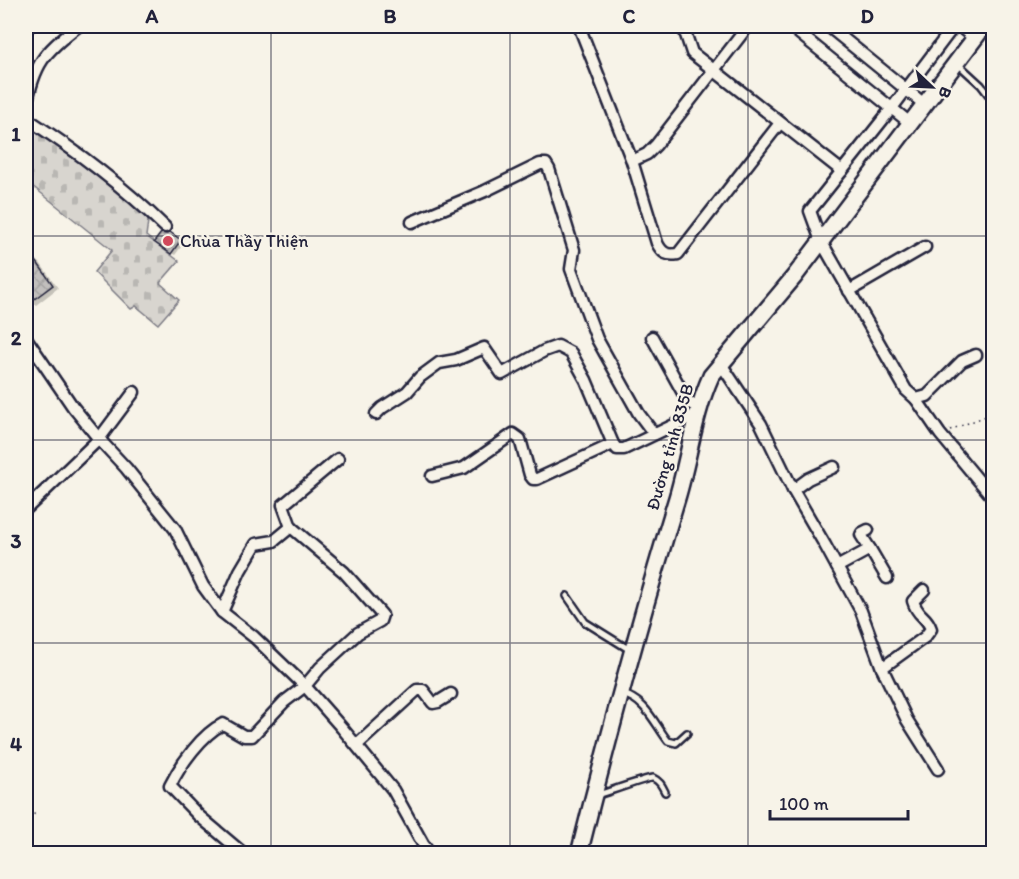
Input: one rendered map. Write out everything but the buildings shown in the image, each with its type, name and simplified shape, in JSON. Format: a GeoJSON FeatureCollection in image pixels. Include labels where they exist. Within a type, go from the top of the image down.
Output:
{"type":"FeatureCollection","features":[{"type":"Feature","properties":{"kind":"main road","name":"Đường tỉnh 835B"},"geometry":{"type":"LineString","coordinates":[[579,854],[620,693],[711,376],[756,325],[984,26]]}},
{"type":"Feature","properties":{"kind":"street"},"geometry":{"type":"LineString","coordinates":[[26,107],[30,85],[39,63],[59,40],[78,26]]}},
{"type":"Feature","properties":{"kind":"street"},"geometry":{"type":"LineString","coordinates":[[579,26],[632,161],[660,250],[671,255],[678,254],[780,123]]}},
{"type":"Feature","properties":{"kind":"street"},"geometry":{"type":"LineString","coordinates":[[683,26],[692,53],[842,171]]}},
{"type":"Feature","properties":{"kind":"street"},"geometry":{"type":"LineString","coordinates":[[632,161],[647,154],[656,145],[748,26]]}},
{"type":"Feature","properties":{"kind":"street"},"geometry":{"type":"LineString","coordinates":[[790,26],[910,123]]}},
{"type":"Feature","properties":{"kind":"street"},"geometry":{"type":"LineString","coordinates":[[828,26],[924,104]]}},
{"type":"Feature","properties":{"kind":"street"},"geometry":{"type":"LineString","coordinates":[[954,26],[810,211],[821,241],[906,390],[916,399],[940,434],[993,499]]}},
{"type":"Feature","properties":{"kind":"street"},"geometry":{"type":"LineString","coordinates":[[959,26],[974,38]]}},
{"type":"Feature","properties":{"kind":"street"},"geometry":{"type":"LineString","coordinates":[[26,118],[143,206],[165,228]]}},
{"type":"Feature","properties":{"kind":"street"},"geometry":{"type":"LineString","coordinates":[[411,222],[485,191],[540,164],[546,164],[574,250],[572,269],[597,339],[639,414],[654,434]]}},
{"type":"Feature","properties":{"kind":"street"},"geometry":{"type":"LineString","coordinates":[[849,291],[925,247]]}},
{"type":"Feature","properties":{"kind":"street"},"geometry":{"type":"LineString","coordinates":[[652,337],[687,400],[700,409]]}},
{"type":"Feature","properties":{"kind":"street"},"geometry":{"type":"LineString","coordinates":[[26,338],[72,407],[126,468],[175,529],[203,586],[222,612],[254,638],[305,686],[357,745],[393,790],[431,854]]}},
{"type":"Feature","properties":{"kind":"street"},"geometry":{"type":"LineString","coordinates":[[376,414],[407,392],[420,377],[439,363],[456,360],[484,348],[501,374],[558,346],[571,354],[586,380],[617,449],[624,449],[700,409]]}},
{"type":"Feature","properties":{"kind":"street"},"geometry":{"type":"LineString","coordinates":[[916,399],[927,396],[962,362],[976,355]]}},
{"type":"Feature","properties":{"kind":"street"},"geometry":{"type":"LineString","coordinates":[[721,364],[761,424],[793,490],[861,611],[882,668],[907,720],[938,769]]}},
{"type":"Feature","properties":{"kind":"street"},"geometry":{"type":"LineString","coordinates":[[26,509],[99,439],[134,392]]}},
{"type":"Feature","properties":{"kind":"street"},"geometry":{"type":"LineString","coordinates":[[432,477],[464,468],[513,434],[520,439],[530,475],[537,479],[613,444]]}},
{"type":"Feature","properties":{"kind":"street"},"geometry":{"type":"LineString","coordinates":[[244,854],[170,786],[181,766],[211,729],[223,724],[244,736],[252,736],[284,702],[305,686],[320,668],[358,633],[380,621],[382,615],[344,572],[291,527],[283,505],[338,459]]}},
{"type":"Feature","properties":{"kind":"street"},"geometry":{"type":"LineString","coordinates":[[793,490],[808,478],[834,467]]}},
{"type":"Feature","properties":{"kind":"street"},"geometry":{"type":"LineString","coordinates":[[222,612],[240,571],[256,544],[274,541],[291,527]]}},
{"type":"Feature","properties":{"kind":"street"},"geometry":{"type":"LineString","coordinates":[[868,530],[861,535],[887,578]]}},
{"type":"Feature","properties":{"kind":"street"},"geometry":{"type":"LineString","coordinates":[[837,567],[870,549]]}},
{"type":"Feature","properties":{"kind":"street"},"geometry":{"type":"LineString","coordinates":[[882,668],[925,637],[931,629],[928,620],[916,612],[912,601],[924,590]]}},
{"type":"Feature","properties":{"kind":"street"},"geometry":{"type":"LineString","coordinates":[[357,745],[417,690],[423,690],[433,703],[451,694]]}},
{"type":"Feature","properties":{"kind":"lane"},"geometry":{"type":"LineString","coordinates":[[956,62],[981,85],[993,102]]}},
{"type":"Feature","properties":{"kind":"lane"},"geometry":{"type":"LineString","coordinates":[[567,596],[585,622],[632,650]]}},
{"type":"Feature","properties":{"kind":"lane"},"geometry":{"type":"LineString","coordinates":[[620,693],[634,697],[646,708],[668,741],[676,743],[687,733]]}},
{"type":"Feature","properties":{"kind":"lane"},"geometry":{"type":"LineString","coordinates":[[593,796],[639,783],[647,778],[661,783],[666,792]]}},
{"type":"Feature","properties":{"kind":"path"},"geometry":{"type":"LineString","coordinates":[[940,434],[993,413]]}},
{"type":"Feature","properties":{"kind":"path"},"geometry":{"type":"LineString","coordinates":[[26,824],[35,813]]}},
{"type":"Feature","properties":{"kind":"green space"},"geometry":{"type":"Polygon","coordinates":[[[30,125],[149,214],[146,236],[179,261],[160,283],[179,300],[158,324],[136,306],[131,309],[94,272],[112,250],[26,181],[30,125]]]}},
{"type":"Feature","properties":{"kind":"waterway"},"geometry":{"type":"LineString","coordinates":[[26,37],[39,26]]}},
{"type":"Feature","properties":{"kind":"place","name":"Chùa Thầy Thiện"},"geometry":{"type":"Point","coordinates":[168,241]}}]}
